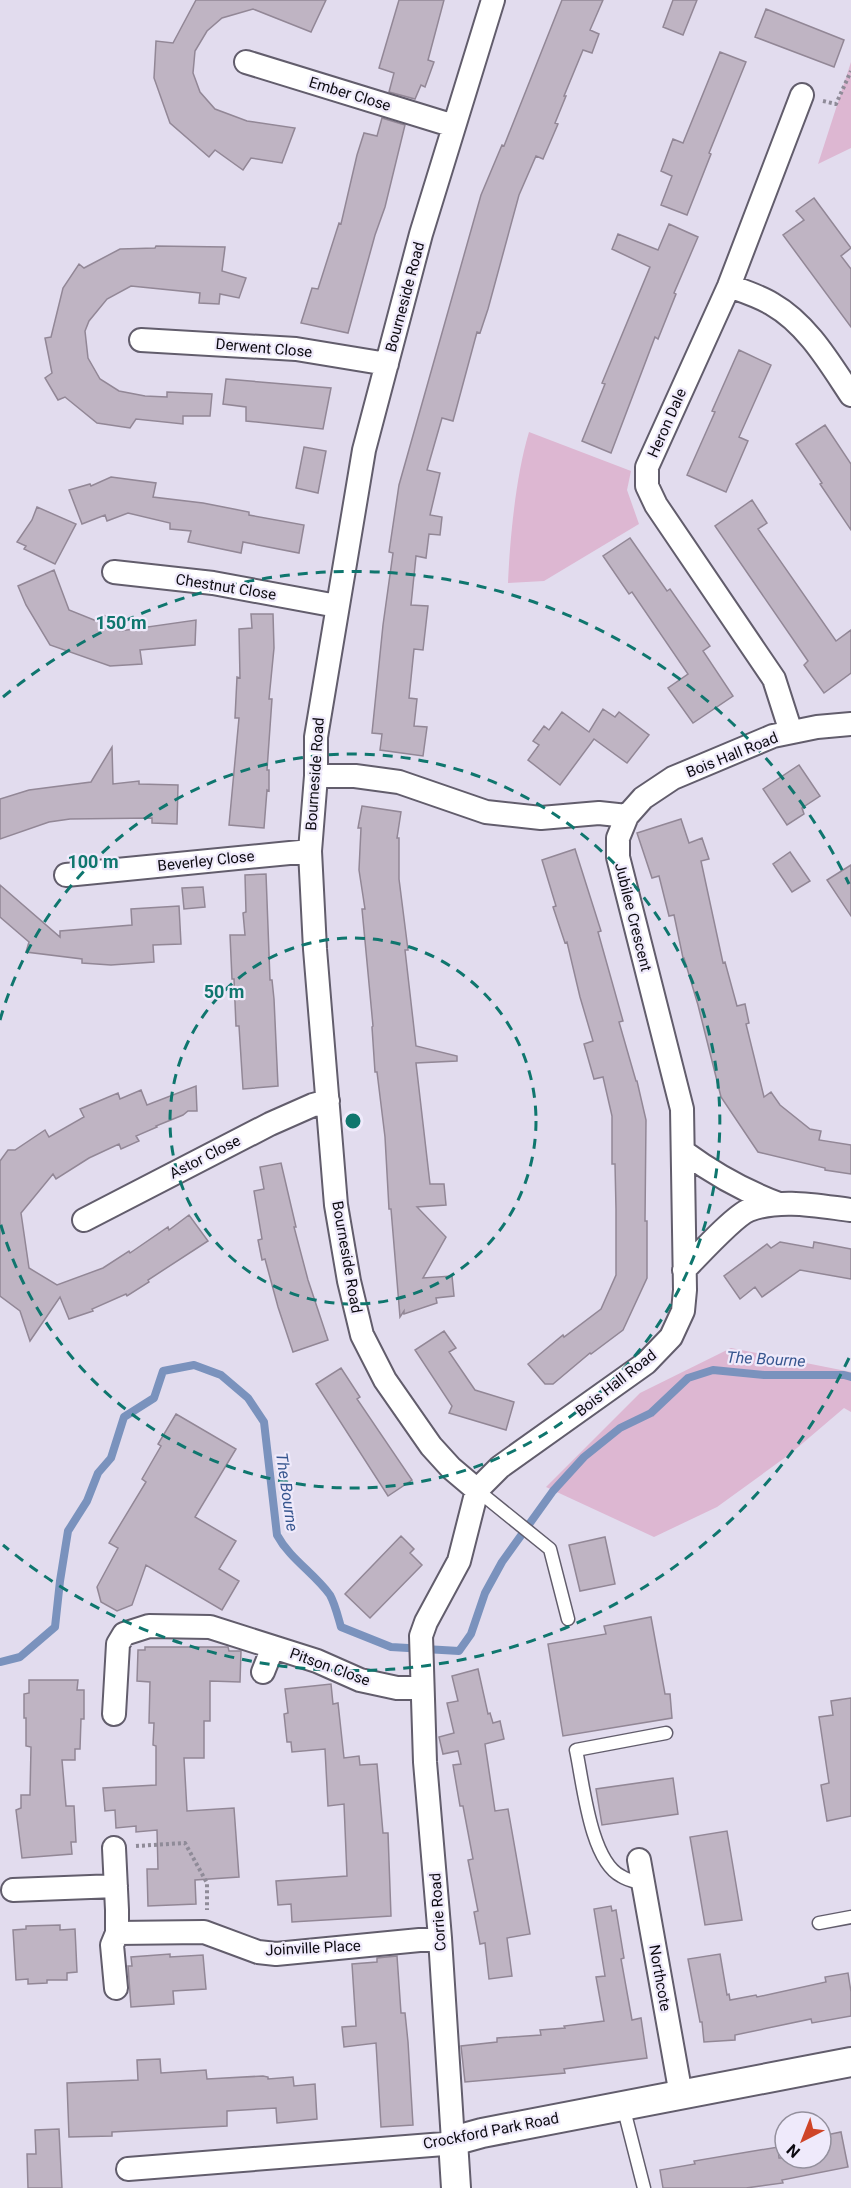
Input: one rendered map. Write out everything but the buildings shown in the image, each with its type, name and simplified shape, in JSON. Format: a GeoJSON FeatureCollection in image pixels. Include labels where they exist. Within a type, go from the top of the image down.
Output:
{"type":"FeatureCollection","features":[{"type":"Feature","properties":{"kind":"street","name":"Bourneside Road"},"geometry":{"type":"LineString","coordinates":[[477,1490],[451,1468],[431,1446],[385,1380],[362,1335],[349,1281],[336,1205],[315,949],[310,851],[316,776],[316,737],[364,450],[421,234],[493,0]]}},
{"type":"Feature","properties":{"kind":"street","name":"Ember Close"},"geometry":{"type":"LineString","coordinates":[[246,62],[454,126]]}},
{"type":"Feature","properties":{"kind":"street","name":"Heron Dale"},"geometry":{"type":"LineString","coordinates":[[791,732],[774,679],[656,505],[647,486],[647,467],[729,286],[802,95]]}},
{"type":"Feature","properties":{"kind":"street"},"geometry":{"type":"LineString","coordinates":[[729,286],[771,303],[793,319],[817,346],[851,394]]}},
{"type":"Feature","properties":{"kind":"street","name":"Derwent Close"},"geometry":{"type":"LineString","coordinates":[[141,340],[227,343],[296,349],[387,364]]}},
{"type":"Feature","properties":{"kind":"street","name":"Chestnut Close"},"geometry":{"type":"LineString","coordinates":[[114,572],[213,583],[337,606]]}},
{"type":"Feature","properties":{"kind":"street","name":"Bois Hall Road"},"geometry":{"type":"LineString","coordinates":[[627,816],[643,798],[673,778],[773,736],[817,727],[851,724]]}},
{"type":"Feature","properties":{"kind":"street"},"geometry":{"type":"LineString","coordinates":[[316,776],[355,776],[399,782],[486,812],[542,818],[599,813],[627,816]]}},
{"type":"Feature","properties":{"kind":"street","name":"Jubilee Crescent"},"geometry":{"type":"LineString","coordinates":[[627,816],[618,838],[618,857],[682,1109],[684,1270]]}},
{"type":"Feature","properties":{"kind":"street","name":"Beverley Close"},"geometry":{"type":"LineString","coordinates":[[66,874],[310,851]]}},
{"type":"Feature","properties":{"kind":"street","name":"Astor Close"},"geometry":{"type":"LineString","coordinates":[[84,1220],[270,1124],[328,1101]]}},
{"type":"Feature","properties":{"kind":"street"},"geometry":{"type":"LineString","coordinates":[[684,1152],[711,1171],[750,1193],[779,1203],[851,1210]]}},
{"type":"Feature","properties":{"kind":"street"},"geometry":{"type":"LineString","coordinates":[[684,1270],[747,1210],[779,1203]]}},
{"type":"Feature","properties":{"kind":"street","name":"Bois Hall Road"},"geometry":{"type":"LineString","coordinates":[[477,1490],[500,1467],[646,1363],[671,1337],[683,1311],[684,1270]]}},
{"type":"Feature","properties":{"kind":"street","name":"Corrie Road"},"geometry":{"type":"LineString","coordinates":[[456,2188],[440,1938],[425,1762],[421,1636],[426,1622],[459,1561],[477,1490]]}},
{"type":"Feature","properties":{"kind":"street","name":"Pitson Close"},"geometry":{"type":"LineString","coordinates":[[114,1714],[118,1644],[124,1634],[149,1626],[210,1627],[317,1661],[360,1680],[397,1688],[422,1688]]}},
{"type":"Feature","properties":{"kind":"street","name":"Pitson Close"},"geometry":{"type":"LineString","coordinates":[[263,1672],[273,1647]]}},
{"type":"Feature","properties":{"kind":"street"},"geometry":{"type":"LineString","coordinates":[[114,1848],[117,1934],[112,1945],[116,1988]]}},
{"type":"Feature","properties":{"kind":"street","name":"Northcote"},"geometry":{"type":"LineString","coordinates":[[639,1860],[681,2095]]}},
{"type":"Feature","properties":{"kind":"street"},"geometry":{"type":"LineString","coordinates":[[13,1890],[116,1886]]}},
{"type":"Feature","properties":{"kind":"street","name":"Joinville Place"},"geometry":{"type":"LineString","coordinates":[[117,1934],[204,1932],[258,1952],[276,1954],[440,1938]]}},
{"type":"Feature","properties":{"kind":"street","name":"Crockford Park Road"},"geometry":{"type":"LineString","coordinates":[[128,2169],[444,2144],[482,2133],[851,2062]]}},
{"type":"Feature","properties":{"kind":"lane"},"geometry":{"type":"LineString","coordinates":[[477,1490],[550,1549],[568,1619]]}},
{"type":"Feature","properties":{"kind":"lane"},"geometry":{"type":"LineString","coordinates":[[643,1884],[619,1876],[603,1858],[592,1830],[576,1750],[666,1732]]}},
{"type":"Feature","properties":{"kind":"lane"},"geometry":{"type":"LineString","coordinates":[[819,1923],[851,1917]]}},
{"type":"Feature","properties":{"kind":"lane"},"geometry":{"type":"LineString","coordinates":[[623,2106],[644,2188]]}},
{"type":"Feature","properties":{"kind":"path"},"geometry":{"type":"LineString","coordinates":[[802,95],[836,104],[851,70]]}},
{"type":"Feature","properties":{"kind":"path"},"geometry":{"type":"LineString","coordinates":[[114,1848],[185,1843],[207,1883],[208,1904],[204,1932]]}},
{"type":"Feature","properties":{"kind":"shaded area"},"geometry":{"type":"Polygon","coordinates":[[[851,62],[851,148],[818,164],[851,62]]]}},
{"type":"Feature","properties":{"kind":"shaded area"},"geometry":{"type":"Polygon","coordinates":[[[529,432],[631,471],[627,490],[639,524],[544,581],[508,583],[514,506],[529,432]]]}},
{"type":"Feature","properties":{"kind":"shaded area"},"geometry":{"type":"Polygon","coordinates":[[[731,1348],[851,1372],[851,1412],[844,1408],[790,1454],[717,1507],[654,1537],[546,1487],[640,1393],[731,1348]]]}},
{"type":"Feature","properties":{"kind":"waterway","name":"The Bourne"},"geometry":{"type":"LineString","coordinates":[[0,1662],[20,1657],[55,1627],[68,1531],[87,1501],[98,1473],[111,1458],[124,1417],[154,1398],[163,1371],[194,1365],[221,1375],[248,1398],[264,1422],[277,1535],[282,1544],[330,1595],[341,1627],[391,1647],[459,1651],[471,1634],[485,1593],[502,1562],[553,1491],[584,1457],[620,1428],[651,1413],[688,1378],[713,1370],[764,1375],[844,1375],[851,1377]]}}]}
